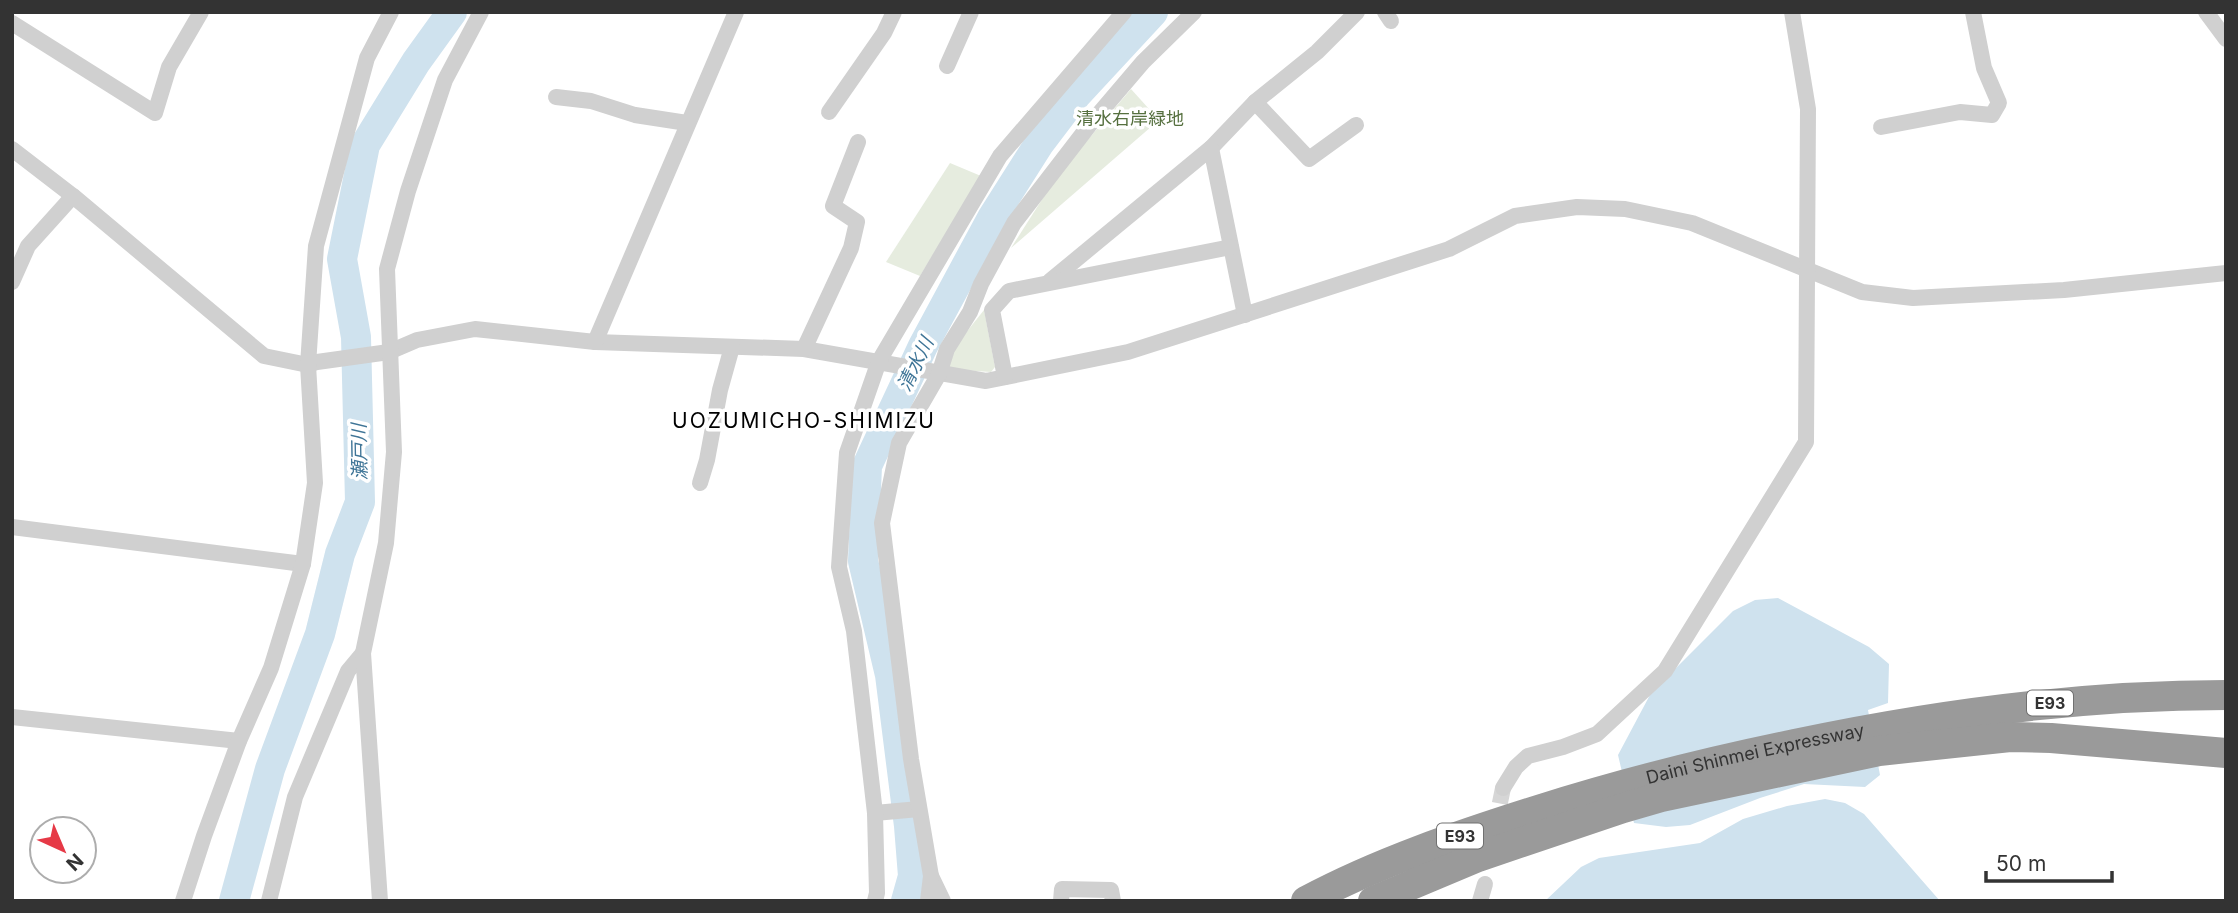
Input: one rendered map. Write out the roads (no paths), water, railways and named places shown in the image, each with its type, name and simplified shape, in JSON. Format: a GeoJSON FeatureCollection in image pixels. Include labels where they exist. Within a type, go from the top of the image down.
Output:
{"type":"FeatureCollection","features":[{"type":"Feature","properties":{"kind":"highway","name":"Daini Shinmei Expressway"},"geometry":{"type":"LineString","coordinates":[[1878,739],[1970,713],[2082,700],[2226,695]]}},
{"type":"Feature","properties":{"kind":"highway","name":"Daini Shinmei Expressway"},"geometry":{"type":"LineString","coordinates":[[1373,901],[1708,762],[1878,739],[2051,738],[2226,753]]}},
{"type":"Feature","properties":{"kind":"highway","name":"Daini Shinmei Expressway"},"geometry":{"type":"LineString","coordinates":[[1306,901],[1347,879],[1482,828],[1621,796]]}},
{"type":"Feature","properties":{"kind":"street"},"geometry":{"type":"LineString","coordinates":[[12,23],[155,113],[169,66],[201,12]]}},
{"type":"Feature","properties":{"kind":"street"},"geometry":{"type":"LineString","coordinates":[[183,901],[239,741],[271,668],[303,564],[315,483],[312,363],[316,246],[367,58],[391,12]]}},
{"type":"Feature","properties":{"kind":"street"},"geometry":{"type":"LineString","coordinates":[[380,901],[363,653],[386,544],[394,452],[385,353],[387,270],[408,191],[445,80],[481,12]]}},
{"type":"Feature","properties":{"kind":"street"},"geometry":{"type":"LineString","coordinates":[[595,342],[736,12]]}},
{"type":"Feature","properties":{"kind":"street"},"geometry":{"type":"LineString","coordinates":[[829,112],[884,33],[894,12]]}},
{"type":"Feature","properties":{"kind":"street"},"geometry":{"type":"LineString","coordinates":[[875,901],[875,813],[854,631],[839,567],[847,453],[879,361],[1000,156],[1124,12]]}},
{"type":"Feature","properties":{"kind":"street"},"geometry":{"type":"LineString","coordinates":[[943,901],[931,876],[919,809],[882,523],[899,443],[939,374],[947,349],[970,312],[981,284],[1022,213],[1091,123],[1143,62],[1194,12]]}},
{"type":"Feature","properties":{"kind":"street"},"geometry":{"type":"LineString","coordinates":[[1051,281],[1211,148],[1255,102],[1317,52],[1357,12]]}},
{"type":"Feature","properties":{"kind":"street"},"geometry":{"type":"LineString","coordinates":[[1503,788],[1516,767],[1528,757],[1597,734],[1665,671],[1806,442],[1808,109],[1792,12]]}},
{"type":"Feature","properties":{"kind":"street"},"geometry":{"type":"LineString","coordinates":[[1881,127],[1960,112],[1992,115],[1999,103],[1984,68],[1973,12]]}},
{"type":"Feature","properties":{"kind":"street"},"geometry":{"type":"LineString","coordinates":[[2206,12],[2226,39]]}},
{"type":"Feature","properties":{"kind":"street"},"geometry":{"type":"LineString","coordinates":[[947,66],[966,14]]}},
{"type":"Feature","properties":{"kind":"street"},"geometry":{"type":"LineString","coordinates":[[556,97],[591,101],[635,115],[687,123]]}},
{"type":"Feature","properties":{"kind":"street"},"geometry":{"type":"LineString","coordinates":[[1255,102],[1308,159],[1356,125]]}},
{"type":"Feature","properties":{"kind":"street"},"geometry":{"type":"LineString","coordinates":[[804,349],[851,248],[857,222],[833,206],[858,142]]}},
{"type":"Feature","properties":{"kind":"street"},"geometry":{"type":"LineString","coordinates":[[1211,148],[1245,315]]}},
{"type":"Feature","properties":{"kind":"street"},"geometry":{"type":"LineString","coordinates":[[12,149],[73,196],[264,356],[312,363],[385,353],[417,340],[475,329],[595,342],[804,349],[986,381],[1128,352],[1449,249],[1515,216],[1577,207],[1625,209],[1692,223],[1862,292],[1913,298],[2064,290],[2226,273]]}},
{"type":"Feature","properties":{"kind":"street"},"geometry":{"type":"LineString","coordinates":[[12,282],[28,246],[73,196]]}},
{"type":"Feature","properties":{"kind":"street"},"geometry":{"type":"LineString","coordinates":[[1005,377],[992,310],[1009,291],[1231,247]]}},
{"type":"Feature","properties":{"kind":"street"},"geometry":{"type":"LineString","coordinates":[[700,483],[732,346]]}},
{"type":"Feature","properties":{"kind":"street"},"geometry":{"type":"LineString","coordinates":[[12,527],[303,564]]}},
{"type":"Feature","properties":{"kind":"street"},"geometry":{"type":"LineString","coordinates":[[269,901],[295,796],[348,671],[363,653]]}},
{"type":"Feature","properties":{"kind":"street"},"geometry":{"type":"LineString","coordinates":[[12,717],[239,741]]}},
{"type":"Feature","properties":{"kind":"street"},"geometry":{"type":"LineString","coordinates":[[875,813],[919,809]]}},
{"type":"Feature","properties":{"kind":"street"},"geometry":{"type":"LineString","coordinates":[[928,901],[931,876]]}},
{"type":"Feature","properties":{"kind":"street"},"geometry":{"type":"LineString","coordinates":[[1480,901],[1485,884]]}},
{"type":"Feature","properties":{"kind":"street"},"geometry":{"type":"LineString","coordinates":[[1061,901],[1062,889],[1111,890],[1113,901]]}},
{"type":"Feature","properties":{"kind":"water"},"geometry":{"type":"Polygon","coordinates":[[[1778,598],[1869,647],[1889,664],[1888,703],[1868,710],[1880,775],[1865,787],[1804,784],[1690,825],[1666,827],[1634,823],[1618,755],[1651,693],[1733,611],[1755,600],[1778,598]]]}},
{"type":"Feature","properties":{"kind":"water"},"geometry":{"type":"Polygon","coordinates":[[[1825,799],[1845,803],[1864,814],[1940,901],[1545,901],[1581,867],[1599,858],[1700,843],[1743,819],[1787,806],[1825,799]]]}},
{"type":"Feature","properties":{"kind":"waterway","name":"瀬戸川"},"geometry":{"type":"LineString","coordinates":[[234,901],[270,769],[320,634],[340,554],[360,502],[356,337],[342,259],[365,145],[416,62],[452,12]]}},
{"type":"Feature","properties":{"kind":"waterway","name":"清水川"},"geometry":{"type":"LineString","coordinates":[[906,901],[913,876],[890,675],[863,561],[867,466],[923,346],[992,218],[1039,144],[1077,94],[1153,12]]}},
{"type":"Feature","properties":{"kind":"tunnel"},"geometry":{"type":"LineString","coordinates":[[1495,827],[1503,788]]}},
{"type":"Feature","properties":{"kind":"district","name":"UOZUMICHO-SHIMIZU"},"geometry":{"type":"Point","coordinates":[804,421]}},
{"type":"Feature","properties":{"kind":"park label","name":"清水右岸緑地"},"geometry":{"type":"Point","coordinates":[1130,119]}}]}
